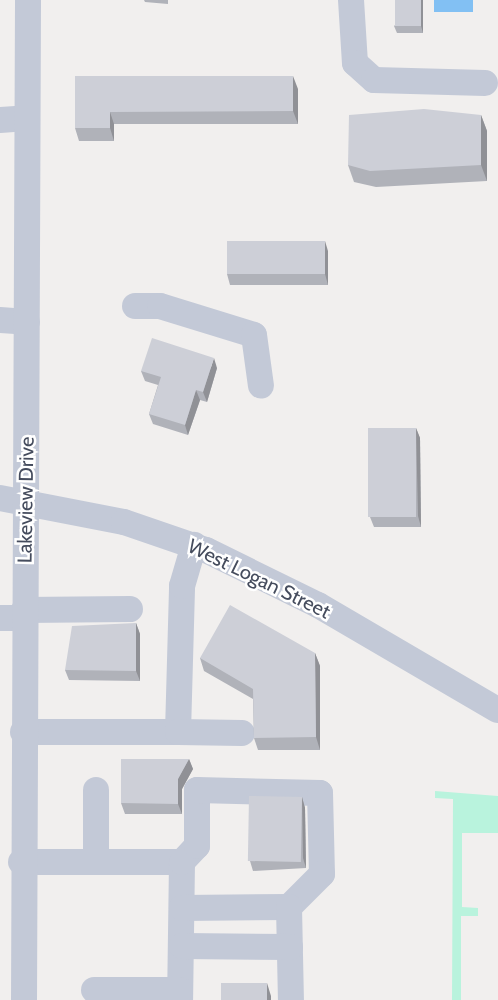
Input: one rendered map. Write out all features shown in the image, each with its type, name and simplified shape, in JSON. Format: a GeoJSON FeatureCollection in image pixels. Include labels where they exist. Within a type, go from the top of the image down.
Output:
{"type":"FeatureCollection","features":[{"type":"Feature","properties":{"kind":"street","name":"Lakeview Drive"},"geometry":{"type":"LineString","coordinates":[[24,1000],[14,855],[23,732],[16,615],[26,502],[28,0]]}},
{"type":"Feature","properties":{"kind":"street"},"geometry":{"type":"LineString","coordinates":[[351,0],[355,63],[374,80],[485,82]]}},
{"type":"Feature","properties":{"kind":"street"},"geometry":{"type":"LineString","coordinates":[[0,120],[27,118]]}},
{"type":"Feature","properties":{"kind":"street"},"geometry":{"type":"LineString","coordinates":[[135,306],[160,306],[254,334],[261,386]]}},
{"type":"Feature","properties":{"kind":"street"},"geometry":{"type":"LineString","coordinates":[[0,320],[27,322]]}},
{"type":"Feature","properties":{"kind":"street","name":"West Logan Street"},"geometry":{"type":"LineString","coordinates":[[0,498],[124,522],[194,545],[318,606],[498,710]]}},
{"type":"Feature","properties":{"kind":"street"},"geometry":{"type":"LineString","coordinates":[[178,732],[182,586],[194,545]]}},
{"type":"Feature","properties":{"kind":"street"},"geometry":{"type":"LineString","coordinates":[[16,615],[130,609]]}},
{"type":"Feature","properties":{"kind":"street"},"geometry":{"type":"LineString","coordinates":[[23,732],[242,733]]}},
{"type":"Feature","properties":{"kind":"street"},"geometry":{"type":"LineString","coordinates":[[96,790],[96,862]]}},
{"type":"Feature","properties":{"kind":"street"},"geometry":{"type":"LineString","coordinates":[[94,990],[180,995],[182,908],[197,790],[320,793],[322,874],[289,906],[182,908]]}},
{"type":"Feature","properties":{"kind":"street"},"geometry":{"type":"LineString","coordinates":[[14,855],[96,862],[189,854]]}},
{"type":"Feature","properties":{"kind":"street"},"geometry":{"type":"LineString","coordinates":[[289,906],[291,1000]]}},
{"type":"Feature","properties":{"kind":"street"},"geometry":{"type":"LineString","coordinates":[[182,946],[290,947]]}},
{"type":"Feature","properties":{"kind":"green space"},"geometry":{"type":"Polygon","coordinates":[[[435,791],[498,796],[498,833],[462,833],[462,907],[478,908],[478,916],[461,916],[461,1000],[452,1000],[453,799],[435,798],[435,791]]]}},
{"type":"Feature","properties":{"kind":"water"},"geometry":{"type":"Polygon","coordinates":[[[434,0],[473,0],[473,12],[434,12],[434,0]]]}},
{"type":"Feature","properties":{"kind":"building"},"geometry":{"type":"Polygon","coordinates":[[[395,0],[421,0],[421,26],[395,26],[395,0]]]}},
{"type":"Feature","properties":{"kind":"building"},"geometry":{"type":"Polygon","coordinates":[[[75,76],[293,76],[293,111],[110,112],[110,128],[75,128],[75,76]]]}},
{"type":"Feature","properties":{"kind":"building"},"geometry":{"type":"Polygon","coordinates":[[[424,109],[481,115],[481,165],[370,171],[348,165],[349,115],[424,109]]]}},
{"type":"Feature","properties":{"kind":"building"},"geometry":{"type":"Polygon","coordinates":[[[227,241],[325,241],[325,274],[227,274],[227,241]]]}},
{"type":"Feature","properties":{"kind":"building"},"geometry":{"type":"Polygon","coordinates":[[[152,338],[214,358],[203,392],[196,390],[185,425],[149,414],[161,377],[141,371],[152,338]]]}},
{"type":"Feature","properties":{"kind":"building"},"geometry":{"type":"Polygon","coordinates":[[[368,428],[416,428],[416,517],[368,517],[368,428]]]}},
{"type":"Feature","properties":{"kind":"building"},"geometry":{"type":"Polygon","coordinates":[[[230,605],[315,653],[316,737],[254,738],[253,689],[200,658],[230,605]]]}},
{"type":"Feature","properties":{"kind":"building"},"geometry":{"type":"Polygon","coordinates":[[[136,623],[136,671],[65,670],[72,626],[136,623]]]}},
{"type":"Feature","properties":{"kind":"building"},"geometry":{"type":"Polygon","coordinates":[[[121,759],[189,759],[178,779],[178,804],[121,803],[121,759]]]}},
{"type":"Feature","properties":{"kind":"building"},"geometry":{"type":"Polygon","coordinates":[[[249,796],[302,797],[301,862],[248,861],[249,796]]]}},
{"type":"Feature","properties":{"kind":"building"},"geometry":{"type":"Polygon","coordinates":[[[221,983],[267,983],[267,1000],[221,1000],[221,983]]]}}]}
